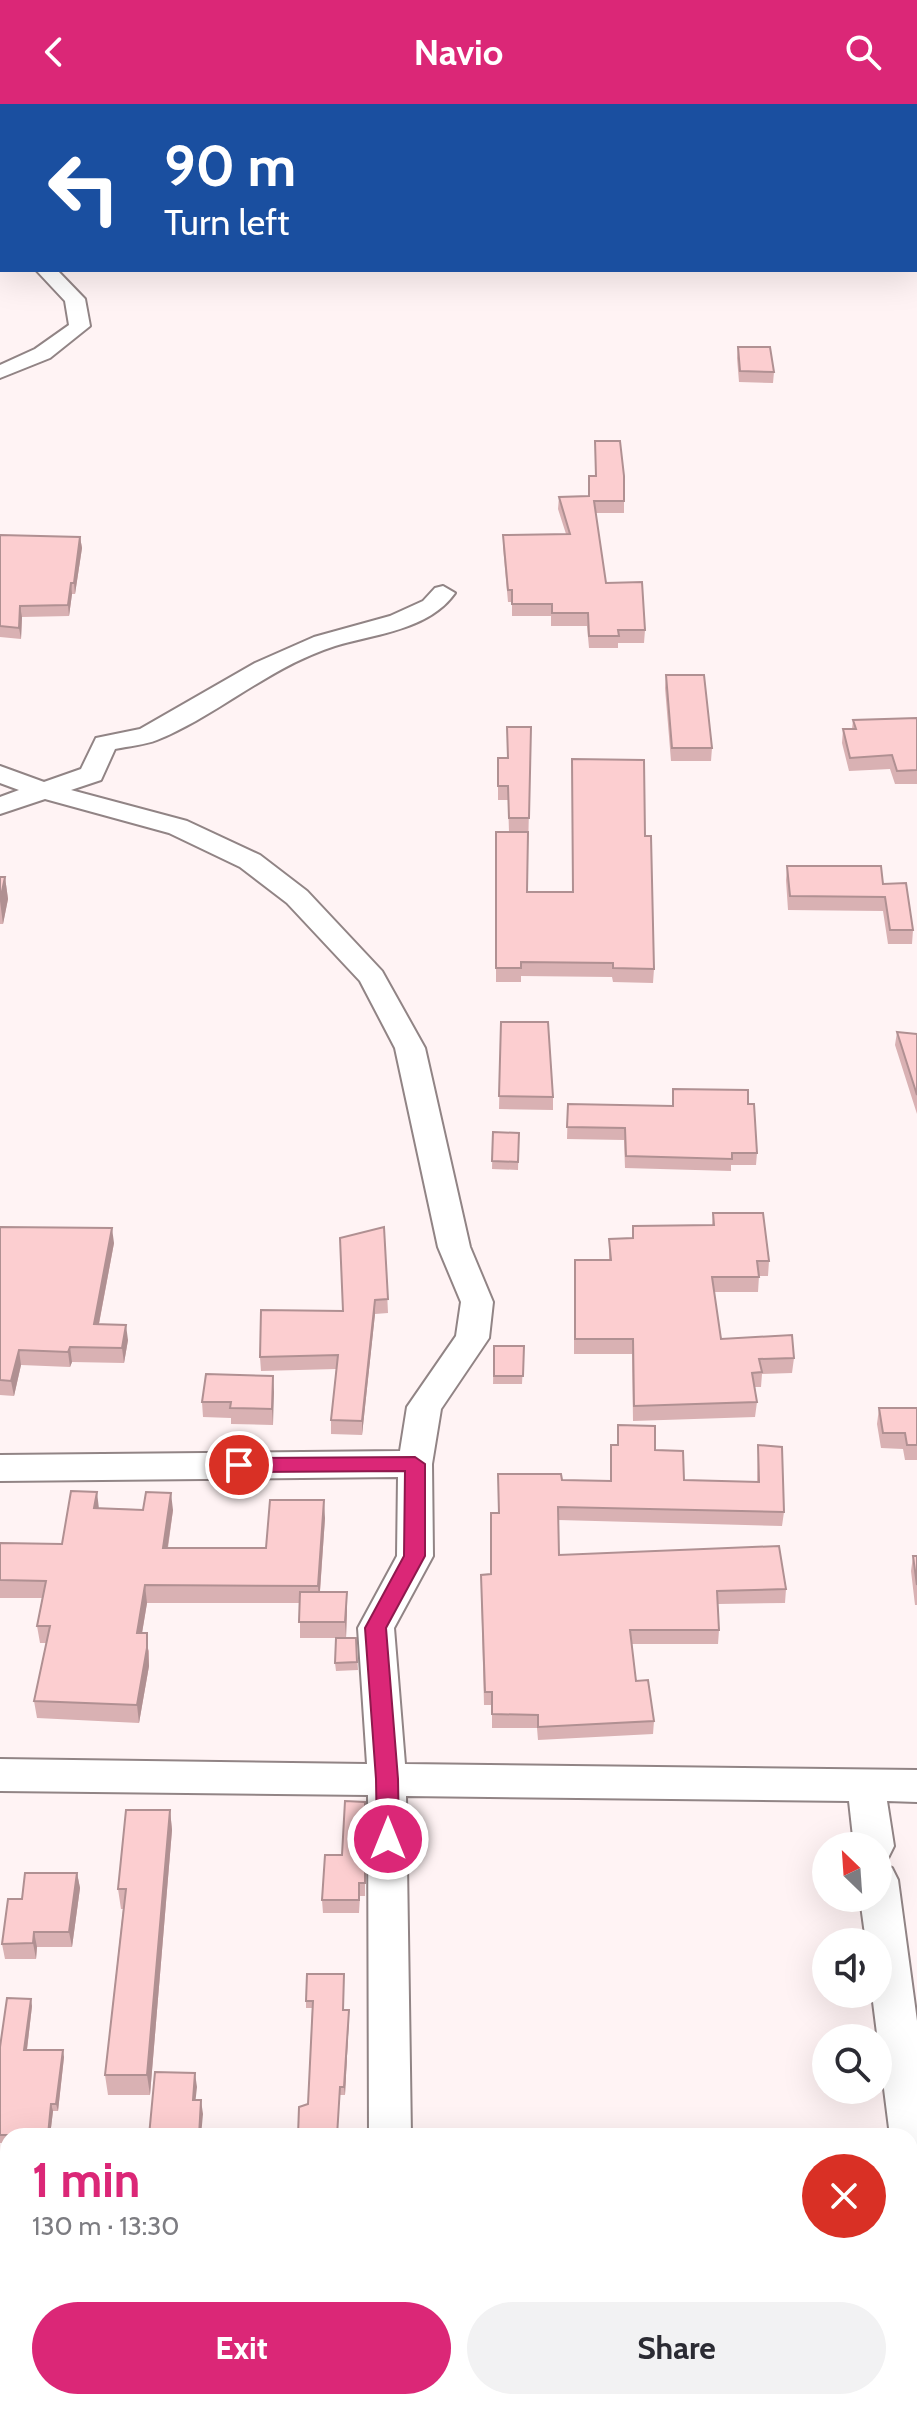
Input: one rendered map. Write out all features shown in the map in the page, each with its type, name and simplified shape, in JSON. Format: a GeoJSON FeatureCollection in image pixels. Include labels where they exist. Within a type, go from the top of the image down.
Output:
{"type":"FeatureCollection","features":[{"type":"Feature","properties":{"kind":"street"},"geometry":{"type":"LineString","coordinates":[[0,372],[35,360],[58,347],[80,326],[75,299],[48,272]]}},
{"type":"Feature","properties":{"kind":"street"},"geometry":{"type":"LineString","coordinates":[[0,806],[92,774],[105,743],[148,735],[264,668],[323,642],[399,621],[431,606],[443,593]]}},
{"type":"Feature","properties":{"kind":"street"},"geometry":{"type":"LineString","coordinates":[[0,774],[42,790],[178,827],[250,861],[297,897],[372,977],[410,1048],[454,1247],[477,1302],[472,1338],[424,1407],[415,1464],[415,1556],[376,1628],[387,1779],[390,2128]]}},
{"type":"Feature","properties":{"kind":"street"},"geometry":{"type":"LineString","coordinates":[[0,1468],[415,1464]]}},
{"type":"Feature","properties":{"kind":"street"},"geometry":{"type":"LineString","coordinates":[[0,1775],[917,1786]]}},
{"type":"Feature","properties":{"kind":"street"},"geometry":{"type":"LineString","coordinates":[[866,1786],[872,1832]]}},
{"type":"Feature","properties":{"kind":"street"},"geometry":{"type":"LineString","coordinates":[[882,1912],[910,2128]]}},
{"type":"Feature","properties":{"kind":"building"},"geometry":{"type":"Polygon","coordinates":[[[738,347],[770,347],[774,372],[740,371],[738,347]]]}},
{"type":"Feature","properties":{"kind":"building"},"geometry":{"type":"Polygon","coordinates":[[[595,441],[620,441],[624,476],[624,501],[594,501],[606,583],[642,582],[645,630],[618,630],[619,636],[589,636],[588,613],[552,613],[552,604],[512,604],[512,590],[508,590],[503,535],[570,534],[559,497],[589,496],[589,476],[596,476],[595,441]]]}},
{"type":"Feature","properties":{"kind":"building"},"geometry":{"type":"Polygon","coordinates":[[[0,535],[80,537],[68,605],[20,606],[19,628],[0,626],[0,535]]]}},
{"type":"Feature","properties":{"kind":"building"},"geometry":{"type":"Polygon","coordinates":[[[666,675],[704,675],[712,748],[672,748],[666,675]]]}},
{"type":"Feature","properties":{"kind":"building"},"geometry":{"type":"Polygon","coordinates":[[[917,718],[917,770],[897,771],[892,755],[850,758],[843,729],[856,729],[853,720],[917,718]]]}},
{"type":"Feature","properties":{"kind":"building"},"geometry":{"type":"Polygon","coordinates":[[[507,727],[531,727],[529,818],[509,818],[508,786],[498,786],[498,758],[508,758],[507,727]]]}},
{"type":"Feature","properties":{"kind":"building"},"geometry":{"type":"Polygon","coordinates":[[[572,759],[644,760],[645,836],[651,836],[654,969],[613,968],[613,963],[521,962],[521,968],[496,968],[496,832],[528,832],[527,892],[573,892],[572,759]]]}},
{"type":"Feature","properties":{"kind":"building"},"geometry":{"type":"Polygon","coordinates":[[[787,866],[881,866],[883,884],[906,883],[913,930],[890,930],[885,897],[790,896],[787,866]]]}},
{"type":"Feature","properties":{"kind":"building"},"geometry":{"type":"Polygon","coordinates":[[[0,877],[5,877],[0,901],[0,877]]]}},
{"type":"Feature","properties":{"kind":"building"},"geometry":{"type":"Polygon","coordinates":[[[501,1022],[548,1022],[553,1097],[499,1096],[501,1022]]]}},
{"type":"Feature","properties":{"kind":"building"},"geometry":{"type":"Polygon","coordinates":[[[897,1032],[917,1034],[917,1095],[897,1032]]]}},
{"type":"Feature","properties":{"kind":"building"},"geometry":{"type":"Polygon","coordinates":[[[673,1089],[748,1090],[748,1104],[754,1104],[757,1153],[732,1153],[732,1159],[626,1156],[625,1128],[567,1127],[568,1104],[673,1106],[673,1089]]]}},
{"type":"Feature","properties":{"kind":"building"},"geometry":{"type":"Polygon","coordinates":[[[493,1132],[519,1133],[518,1162],[492,1161],[493,1132]]]}},
{"type":"Feature","properties":{"kind":"building"},"geometry":{"type":"Polygon","coordinates":[[[713,1213],[763,1213],[769,1261],[757,1261],[759,1277],[712,1277],[721,1339],[792,1335],[794,1358],[759,1359],[762,1372],[752,1373],[757,1402],[634,1406],[633,1339],[575,1339],[575,1260],[611,1260],[609,1239],[633,1238],[633,1226],[714,1225],[713,1213]]]}},
{"type":"Feature","properties":{"kind":"building"},"geometry":{"type":"Polygon","coordinates":[[[0,1227],[112,1228],[94,1324],[126,1325],[122,1348],[70,1347],[68,1352],[19,1350],[11,1381],[0,1380],[0,1227]]]}},
{"type":"Feature","properties":{"kind":"building"},"geometry":{"type":"Polygon","coordinates":[[[384,1227],[388,1299],[375,1300],[362,1421],[331,1420],[338,1355],[260,1357],[261,1310],[343,1311],[340,1238],[384,1227]]]}},
{"type":"Feature","properties":{"kind":"building"},"geometry":{"type":"Polygon","coordinates":[[[494,1346],[524,1346],[523,1376],[494,1376],[494,1346]]]}},
{"type":"Feature","properties":{"kind":"building"},"geometry":{"type":"Polygon","coordinates":[[[206,1374],[273,1376],[272,1409],[230,1408],[231,1402],[202,1402],[206,1374]]]}},
{"type":"Feature","properties":{"kind":"building"},"geometry":{"type":"Polygon","coordinates":[[[879,1408],[917,1408],[917,1445],[907,1445],[905,1433],[883,1433],[879,1408]]]}},
{"type":"Feature","properties":{"kind":"building"},"geometry":{"type":"Polygon","coordinates":[[[618,1425],[655,1426],[655,1450],[683,1451],[684,1480],[759,1482],[758,1445],[782,1447],[784,1512],[558,1507],[559,1555],[779,1546],[786,1589],[717,1591],[719,1630],[630,1630],[636,1681],[648,1680],[654,1721],[538,1727],[538,1715],[492,1714],[492,1692],[485,1692],[481,1575],[491,1574],[491,1513],[499,1513],[498,1474],[561,1474],[562,1480],[611,1481],[611,1445],[618,1445],[618,1425]]]}},
{"type":"Feature","properties":{"kind":"building"},"geometry":{"type":"Polygon","coordinates":[[[71,1491],[97,1492],[94,1508],[143,1510],[146,1492],[171,1493],[163,1548],[266,1548],[270,1500],[324,1500],[318,1586],[145,1585],[137,1633],[147,1633],[147,1648],[137,1705],[34,1701],[50,1626],[37,1626],[46,1581],[0,1580],[0,1543],[62,1544],[71,1491]]]}},
{"type":"Feature","properties":{"kind":"building"},"geometry":{"type":"Polygon","coordinates":[[[913,1556],[917,1556],[917,1585],[913,1556]]]}},
{"type":"Feature","properties":{"kind":"building"},"geometry":{"type":"Polygon","coordinates":[[[300,1592],[347,1592],[345,1622],[299,1622],[300,1592]]]}},
{"type":"Feature","properties":{"kind":"building"},"geometry":{"type":"Polygon","coordinates":[[[336,1638],[356,1638],[357,1662],[335,1663],[336,1638]]]}},
{"type":"Feature","properties":{"kind":"building"},"geometry":{"type":"Polygon","coordinates":[[[345,1801],[365,1802],[365,1883],[359,1883],[359,1900],[322,1900],[325,1855],[342,1855],[345,1801]]]}},
{"type":"Feature","properties":{"kind":"building"},"geometry":{"type":"Polygon","coordinates":[[[126,1810],[170,1810],[147,2075],[105,2075],[126,1889],[118,1889],[126,1810]]]}},
{"type":"Feature","properties":{"kind":"building"},"geometry":{"type":"Polygon","coordinates":[[[25,1873],[77,1873],[69,1932],[34,1932],[33,1943],[2,1944],[8,1899],[22,1899],[25,1873]]]}},
{"type":"Feature","properties":{"kind":"building"},"geometry":{"type":"Polygon","coordinates":[[[307,1974],[344,1974],[343,2010],[349,2010],[344,2087],[340,2087],[337,2128],[298,2128],[299,2107],[308,2104],[313,2001],[306,2001],[307,1974]]]}},
{"type":"Feature","properties":{"kind":"building"},"geometry":{"type":"Polygon","coordinates":[[[7,1998],[31,1999],[24,2050],[63,2050],[56,2104],[51,2104],[49,2128],[0,2128],[0,2047],[7,1998]]]}},
{"type":"Feature","properties":{"kind":"building"},"geometry":{"type":"Polygon","coordinates":[[[155,2072],[195,2073],[193,2100],[201,2100],[199,2128],[150,2128],[155,2072]]]}},
{"type":"Feature","properties":{"kind":"route"},"geometry":{"type":"LineString","coordinates":[[239,1465],[415,1464],[415,1556],[376,1628],[387,1779],[388,1839]]}}]}
